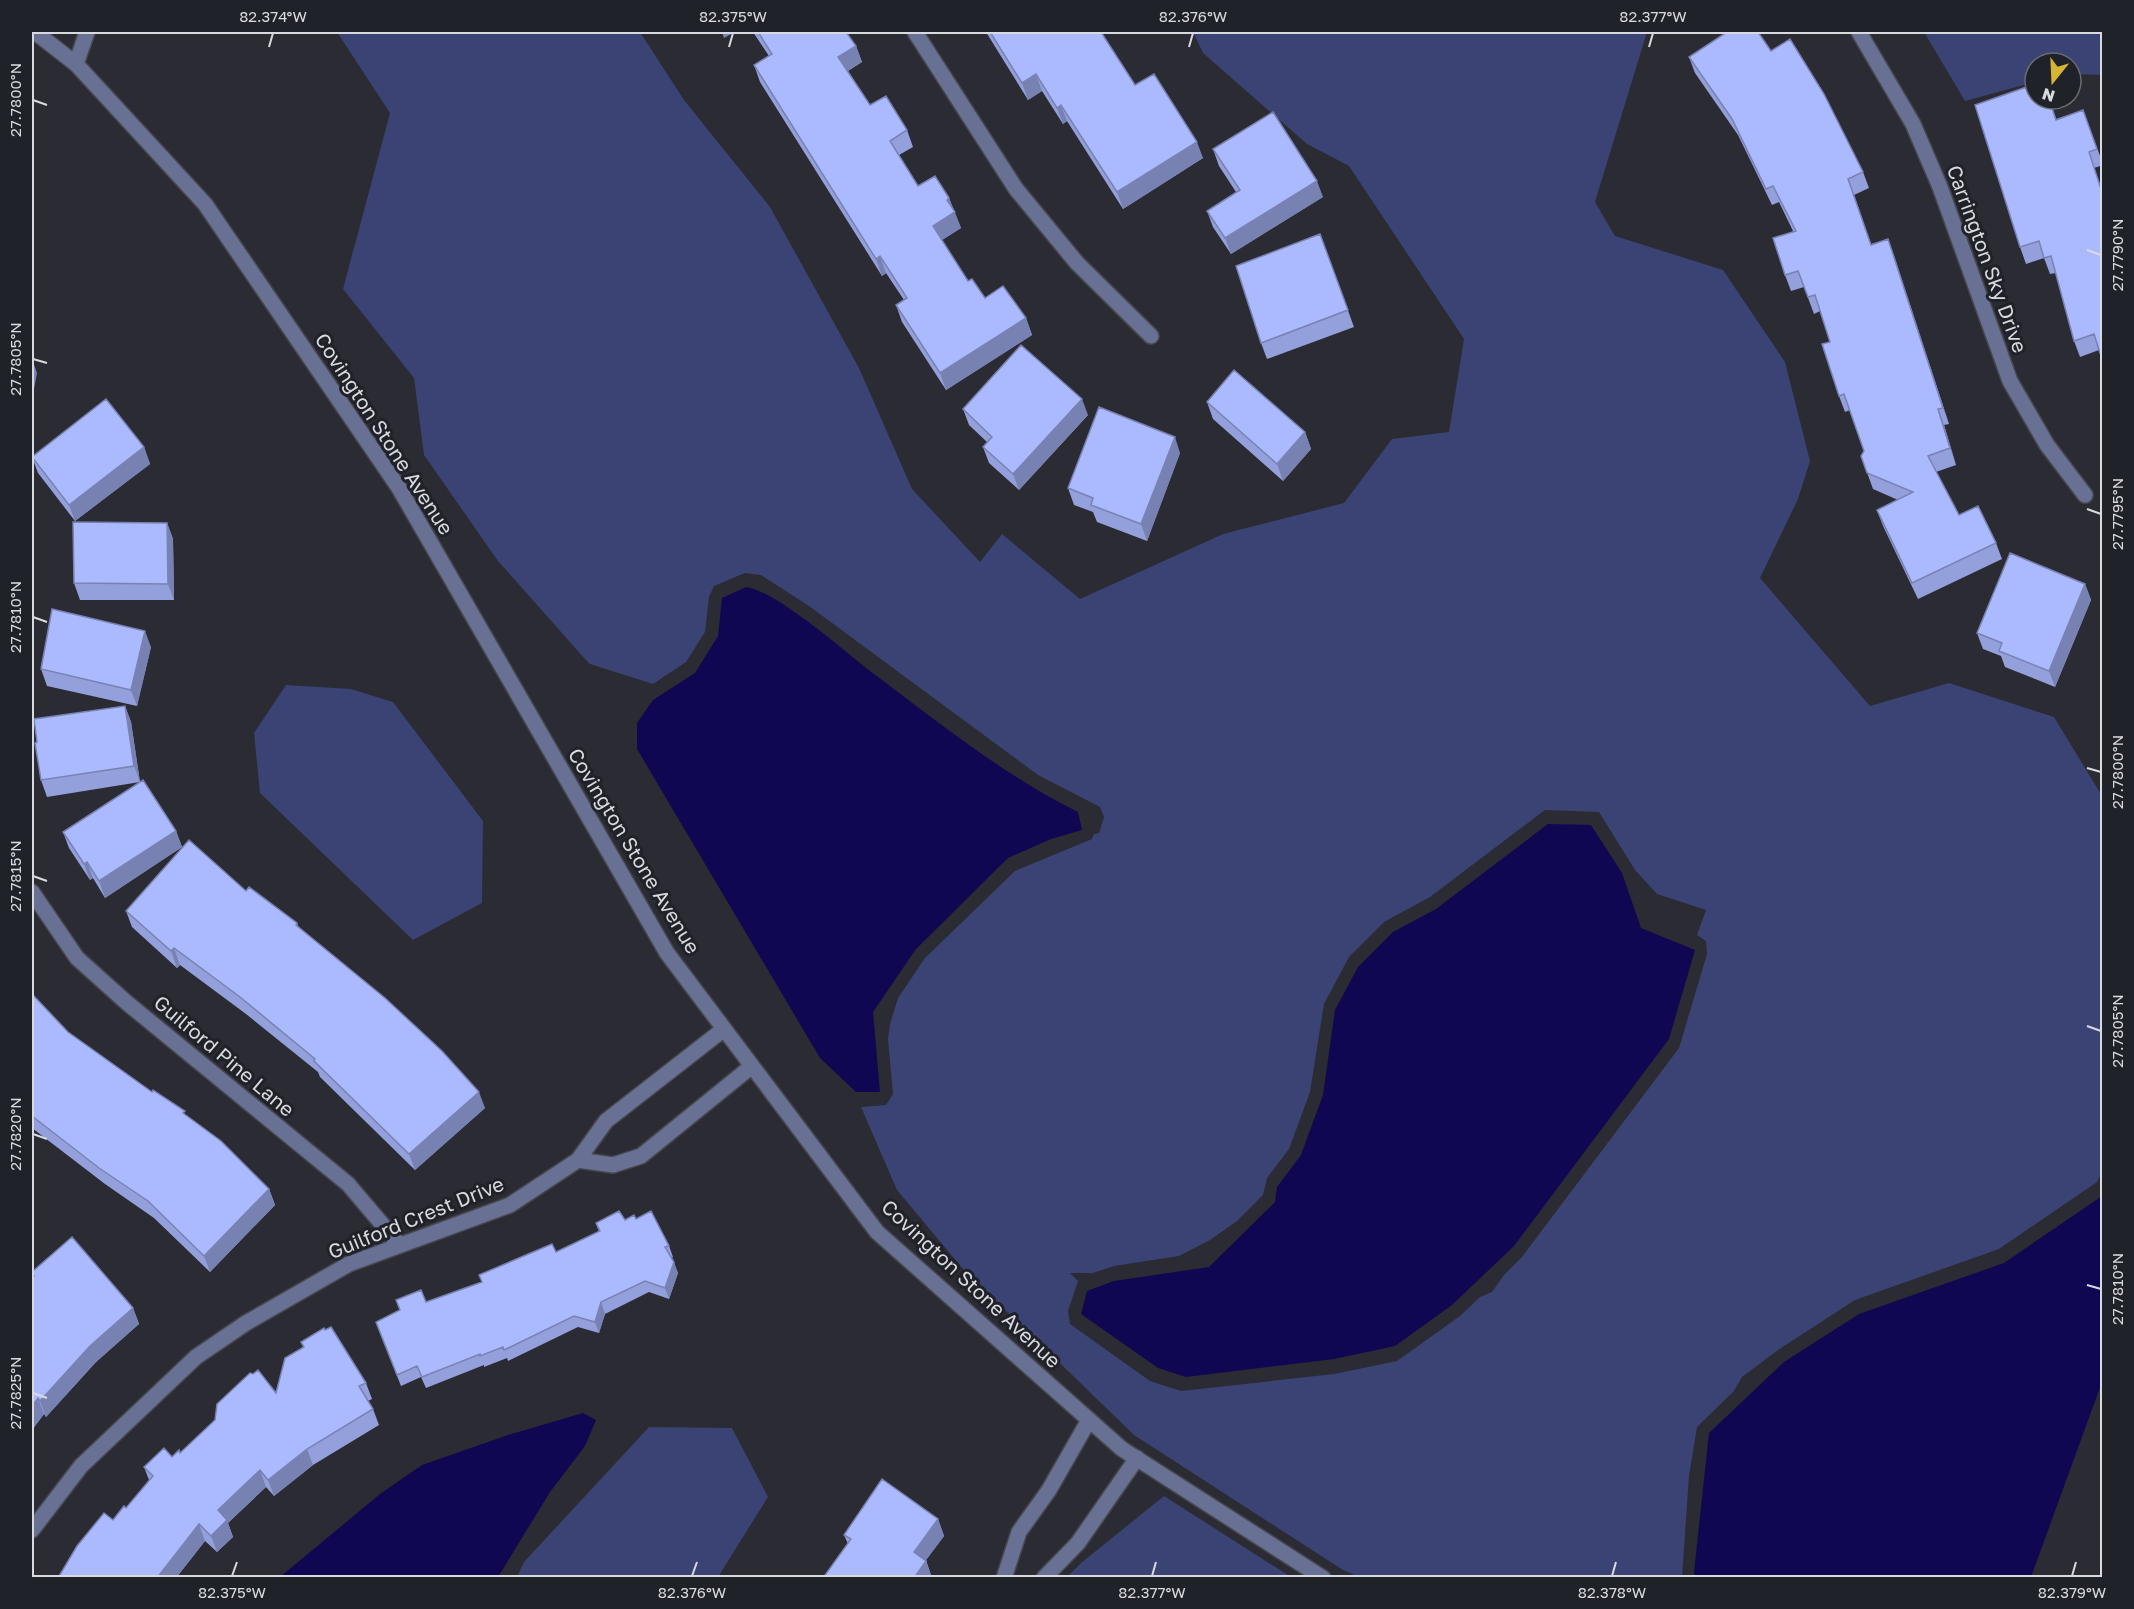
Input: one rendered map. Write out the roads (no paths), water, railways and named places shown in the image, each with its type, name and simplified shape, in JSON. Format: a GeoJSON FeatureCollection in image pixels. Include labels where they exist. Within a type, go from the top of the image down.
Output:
{"type":"FeatureCollection","features":[{"type":"Feature","properties":{"kind":"street","name":"Covington Stone Avenue"},"geometry":{"type":"LineString","coordinates":[[35,32],[76,64],[204,204],[399,488],[667,952],[877,1232],[1089,1420],[1137,1458],[1323,1578]]}},
{"type":"Feature","properties":{"kind":"street"},"geometry":{"type":"LineString","coordinates":[[76,64],[87,32]]}},
{"type":"Feature","properties":{"kind":"street"},"geometry":{"type":"LineString","coordinates":[[915,32],[1016,189],[1077,262],[1151,336]]}},
{"type":"Feature","properties":{"kind":"street","name":"Carrington Sky Drive"},"geometry":{"type":"LineString","coordinates":[[1859,32],[1912,124],[1940,187],[2010,381],[2047,445],[2085,495]]}},
{"type":"Feature","properties":{"kind":"street","name":"Guilford Pine Lane"},"geometry":{"type":"LineString","coordinates":[[32,892],[77,958],[126,1002],[348,1184],[399,1244]]}},
{"type":"Feature","properties":{"kind":"street","name":"Guilford Crest Drive"},"geometry":{"type":"LineString","coordinates":[[32,1530],[81,1466],[196,1357],[246,1323],[339,1270],[399,1244],[510,1205],[578,1160],[606,1121],[724,1029]]}},
{"type":"Feature","properties":{"kind":"street"},"geometry":{"type":"LineString","coordinates":[[578,1160],[613,1165],[641,1156],[752,1066]]}},
{"type":"Feature","properties":{"kind":"street"},"geometry":{"type":"LineString","coordinates":[[1004,1578],[1018,1532],[1049,1490],[1089,1420]]}},
{"type":"Feature","properties":{"kind":"street"},"geometry":{"type":"LineString","coordinates":[[1044,1578],[1078,1543],[1137,1458]]}}]}
